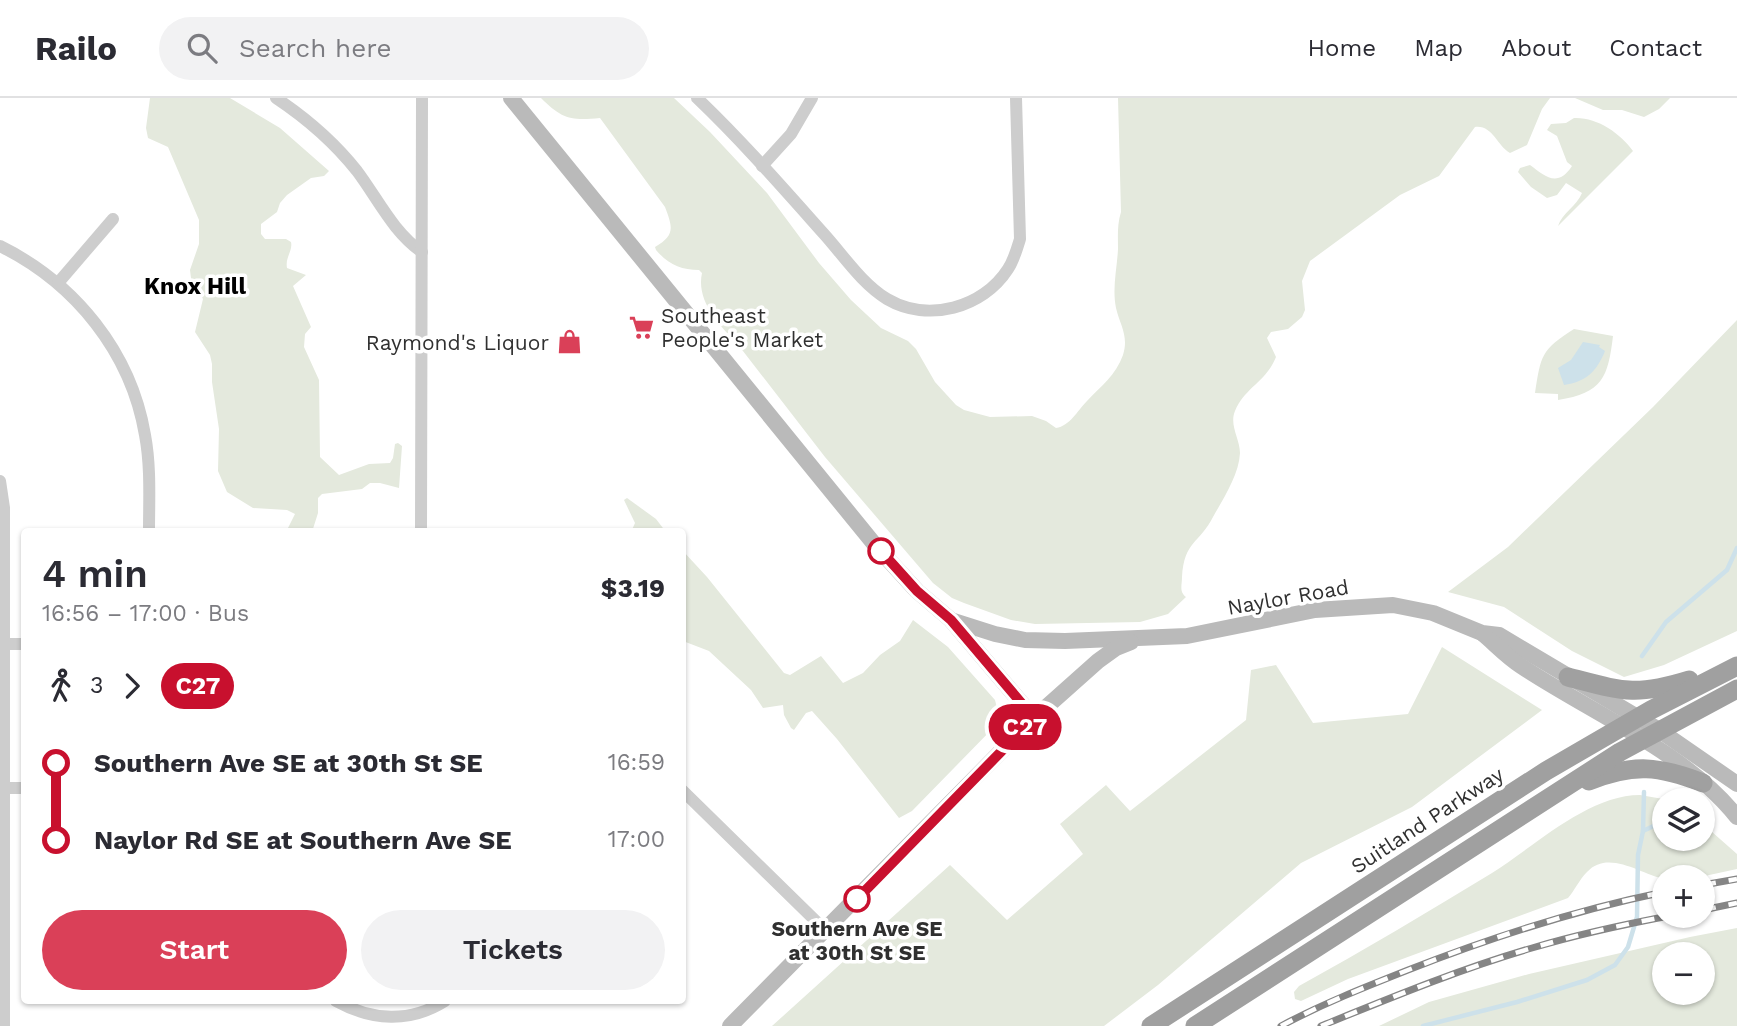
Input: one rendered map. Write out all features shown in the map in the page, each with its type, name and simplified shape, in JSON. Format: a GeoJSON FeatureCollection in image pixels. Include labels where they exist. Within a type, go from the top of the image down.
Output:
{"type":"FeatureCollection","features":[{"type":"Feature","properties":{"kind":"highway"},"geometry":{"type":"LineString","coordinates":[[1568,677],[1616,690],[1639,692],[1660,689],[1737,666]]}},
{"type":"Feature","properties":{"kind":"highway","name":"Suitland Parkway"},"geometry":{"type":"LineString","coordinates":[[1151,1026],[1515,790],[1630,722],[1737,666]]}},
{"type":"Feature","properties":{"kind":"highway"},"geometry":{"type":"LineString","coordinates":[[1195,1026],[1641,740],[1735,691]]}},
{"type":"Feature","properties":{"kind":"highway"},"geometry":{"type":"LineString","coordinates":[[1546,799],[1604,775],[1637,768],[1668,771],[1703,783]]}},
{"type":"Feature","properties":{"kind":"main road"},"geometry":{"type":"LineString","coordinates":[[511,98],[876,545],[917,591],[951,620],[1034,718]]}},
{"type":"Feature","properties":{"kind":"main road","name":"Naylor Road"},"geometry":{"type":"LineString","coordinates":[[951,620],[1025,640],[1186,636],[1315,610],[1372,605],[1393,605],[1433,613],[1482,633],[1499,635],[1568,677],[1630,722],[1641,740],[1703,783],[1737,817]]}},
{"type":"Feature","properties":{"kind":"main road","name":"Naylor Road"},"geometry":{"type":"LineString","coordinates":[[1482,633],[1520,665],[1630,722],[1659,730],[1737,784]]}},
{"type":"Feature","properties":{"kind":"main road"},"geometry":{"type":"LineString","coordinates":[[730,1026],[1034,718],[1098,661],[1116,648],[1139,638]]}},
{"type":"Feature","properties":{"kind":"street"},"geometry":{"type":"LineString","coordinates":[[276,98],[331,142],[356,170],[399,232],[422,252]]}},
{"type":"Feature","properties":{"kind":"street"},"geometry":{"type":"LineString","coordinates":[[421,528],[422,98]]}},
{"type":"Feature","properties":{"kind":"street"},"geometry":{"type":"LineString","coordinates":[[697,98],[873,288],[885,298],[915,310],[938,311],[953,309],[982,296],[1007,271],[1020,239],[1016,98]]}},
{"type":"Feature","properties":{"kind":"street"},"geometry":{"type":"LineString","coordinates":[[762,166],[792,134],[812,98]]}},
{"type":"Feature","properties":{"kind":"street"},"geometry":{"type":"LineString","coordinates":[[58,284],[113,219]]}},
{"type":"Feature","properties":{"kind":"street"},"geometry":{"type":"LineString","coordinates":[[0,246],[32,264],[82,306],[103,332],[122,364],[134,393],[145,433],[148,454],[149,528]]}},
{"type":"Feature","properties":{"kind":"street"},"geometry":{"type":"LineString","coordinates":[[0,481],[4,508],[4,1026]]}},
{"type":"Feature","properties":{"kind":"street"},"geometry":{"type":"LineString","coordinates":[[2,644],[21,644]]}},
{"type":"Feature","properties":{"kind":"street"},"geometry":{"type":"LineString","coordinates":[[3,788],[21,788]]}},
{"type":"Feature","properties":{"kind":"street"},"geometry":{"type":"LineString","coordinates":[[686,794],[826,931]]}},
{"type":"Feature","properties":{"kind":"street"},"geometry":{"type":"LineString","coordinates":[[344,1004],[368,1015],[400,1021],[439,1004]]}},
{"type":"Feature","properties":{"kind":"shaded area"},"geometry":{"type":"Polygon","coordinates":[[[150,98],[230,98],[280,128],[329,171],[324,176],[311,178],[287,195],[277,212],[261,224],[261,234],[265,239],[286,239],[291,242],[287,268],[306,275],[293,286],[311,327],[305,334],[304,347],[319,380],[320,457],[339,475],[369,464],[390,463],[395,444],[398,443],[402,446],[399,488],[370,483],[362,489],[322,494],[318,498],[318,513],[313,528],[288,528],[295,514],[287,510],[253,508],[227,492],[218,471],[219,429],[212,364],[210,355],[195,332],[203,299],[191,278],[190,270],[199,244],[199,220],[168,147],[148,138],[146,128],[150,98]]]}},
{"type":"Feature","properties":{"kind":"shaded area"},"geometry":{"type":"Polygon","coordinates":[[[541,98],[674,98],[767,193],[819,263],[851,300],[881,328],[908,341],[916,349],[935,382],[956,405],[990,417],[1032,416],[1056,428],[1069,421],[1108,380],[1120,362],[1125,348],[1114,293],[1121,212],[1118,98],[1550,98],[1542,109],[1527,145],[1510,153],[1486,129],[1475,127],[1439,176],[1400,195],[1310,261],[1302,281],[1305,310],[1302,317],[1288,329],[1271,332],[1267,338],[1276,357],[1272,366],[1244,396],[1233,416],[1240,448],[1237,470],[1208,526],[1186,556],[1181,588],[1186,597],[1168,614],[1140,622],[1035,624],[1011,620],[964,603],[952,598],[933,583],[825,457],[710,311],[702,293],[702,273],[675,265],[656,250],[655,247],[669,235],[671,226],[665,207],[600,118],[568,117],[541,98]]]}},
{"type":"Feature","properties":{"kind":"shaded area"},"geometry":{"type":"Polygon","coordinates":[[[1575,98],[1670,98],[1659,109],[1644,117],[1622,110],[1603,110],[1575,98]]]}},
{"type":"Feature","properties":{"kind":"shaded area"},"geometry":{"type":"Polygon","coordinates":[[[1574,118],[1591,120],[1607,127],[1633,151],[1558,226],[1582,193],[1566,183],[1557,195],[1547,198],[1531,187],[1518,172],[1520,168],[1530,165],[1551,178],[1561,177],[1566,173],[1572,166],[1567,162],[1557,136],[1547,130],[1551,124],[1566,123],[1574,118]]]}},
{"type":"Feature","properties":{"kind":"shaded area"},"geometry":{"type":"Polygon","coordinates":[[[1737,320],[1737,631],[1664,665],[1624,677],[1572,651],[1504,607],[1448,592],[1508,547],[1653,407],[1737,320]]]}},
{"type":"Feature","properties":{"kind":"shaded area"},"geometry":{"type":"Polygon","coordinates":[[[1574,329],[1613,336],[1609,362],[1600,381],[1585,393],[1558,400],[1558,394],[1535,393],[1544,355],[1574,329]]]}},
{"type":"Feature","properties":{"kind":"shaded area"},"geometry":{"type":"Polygon","coordinates":[[[627,498],[656,519],[663,528],[633,528],[635,523],[624,500],[627,498]]]}},
{"type":"Feature","properties":{"kind":"shaded area"},"geometry":{"type":"Polygon","coordinates":[[[686,554],[784,673],[790,675],[821,656],[843,683],[863,673],[880,655],[900,641],[913,620],[948,647],[995,700],[999,716],[997,724],[912,811],[899,818],[812,711],[806,713],[794,730],[784,715],[783,705],[763,708],[751,690],[709,651],[686,642],[686,554]]]}},
{"type":"Feature","properties":{"kind":"shaded area"},"geometry":{"type":"Polygon","coordinates":[[[1442,647],[1542,710],[1412,807],[1301,863],[1158,985],[1104,1026],[772,1026],[950,865],[1007,920],[1083,854],[1060,824],[1106,785],[1130,811],[1246,720],[1251,670],[1276,665],[1313,723],[1408,714],[1442,647]]]}},
{"type":"Feature","properties":{"kind":"shaded area"},"geometry":{"type":"Polygon","coordinates":[[[1620,797],[1652,797],[1652,851],[1715,851],[1715,835],[1737,854],[1737,869],[1715,874],[1715,865],[1652,865],[1652,875],[1615,863],[1595,865],[1568,898],[1348,979],[1301,1001],[1295,999],[1294,992],[1299,986],[1492,873],[1563,824],[1601,803],[1620,797]]]}},
{"type":"Feature","properties":{"kind":"shaded area"},"geometry":{"type":"Polygon","coordinates":[[[1737,928],[1737,1026],[1379,1026],[1429,1002],[1529,974],[1652,946],[1652,1005],[1715,1005],[1715,942],[1668,942],[1737,928]]]}},
{"type":"Feature","properties":{"kind":"water"},"geometry":{"type":"Polygon","coordinates":[[[1583,342],[1600,345],[1605,351],[1590,374],[1579,381],[1564,385],[1558,368],[1571,360],[1583,342]]]}},
{"type":"Feature","properties":{"kind":"waterway"},"geometry":{"type":"LineString","coordinates":[[1642,656],[1666,622],[1727,570],[1737,548]]}},
{"type":"Feature","properties":{"kind":"waterway"},"geometry":{"type":"LineString","coordinates":[[1423,1026],[1517,1002],[1587,980],[1615,965],[1628,947],[1637,917],[1638,855],[1643,831],[1644,792]]}},
{"type":"Feature","properties":{"kind":"waterway"},"geometry":{"type":"LineString","coordinates":[[1643,831],[1652,827]]}},
{"type":"Feature","properties":{"kind":"railway"},"geometry":{"type":"LineString","coordinates":[[1715,883],[1737,879]]}},
{"type":"Feature","properties":{"kind":"railway"},"geometry":{"type":"LineString","coordinates":[[1281,1026],[1360,989],[1471,946],[1534,925],[1652,895]]}},
{"type":"Feature","properties":{"kind":"railway"},"geometry":{"type":"LineString","coordinates":[[1715,908],[1737,903]]}},
{"type":"Feature","properties":{"kind":"railway"},"geometry":{"type":"LineString","coordinates":[[1321,1026],[1425,984],[1505,956],[1652,919]]}},
{"type":"Feature","properties":{"kind":"bus line","name":"C27"},"geometry":{"type":"LineString","coordinates":[[857,899],[1034,718],[951,620],[917,591],[881,551]]}},
{"type":"Feature","properties":{"kind":"place","name":"Southeast People's Market"},"geometry":{"type":"Point","coordinates":[641,327]}},
{"type":"Feature","properties":{"kind":"place","name":"Raymond's Liquor"},"geometry":{"type":"Point","coordinates":[569,342]}},
{"type":"Feature","properties":{"kind":"place","name":"Southern Ave SE at 30th St SE"},"geometry":{"type":"Point","coordinates":[857,899]}},
{"type":"Feature","properties":{"kind":"district","name":"Knox Hill"},"geometry":{"type":"Point","coordinates":[195,286]}}]}
